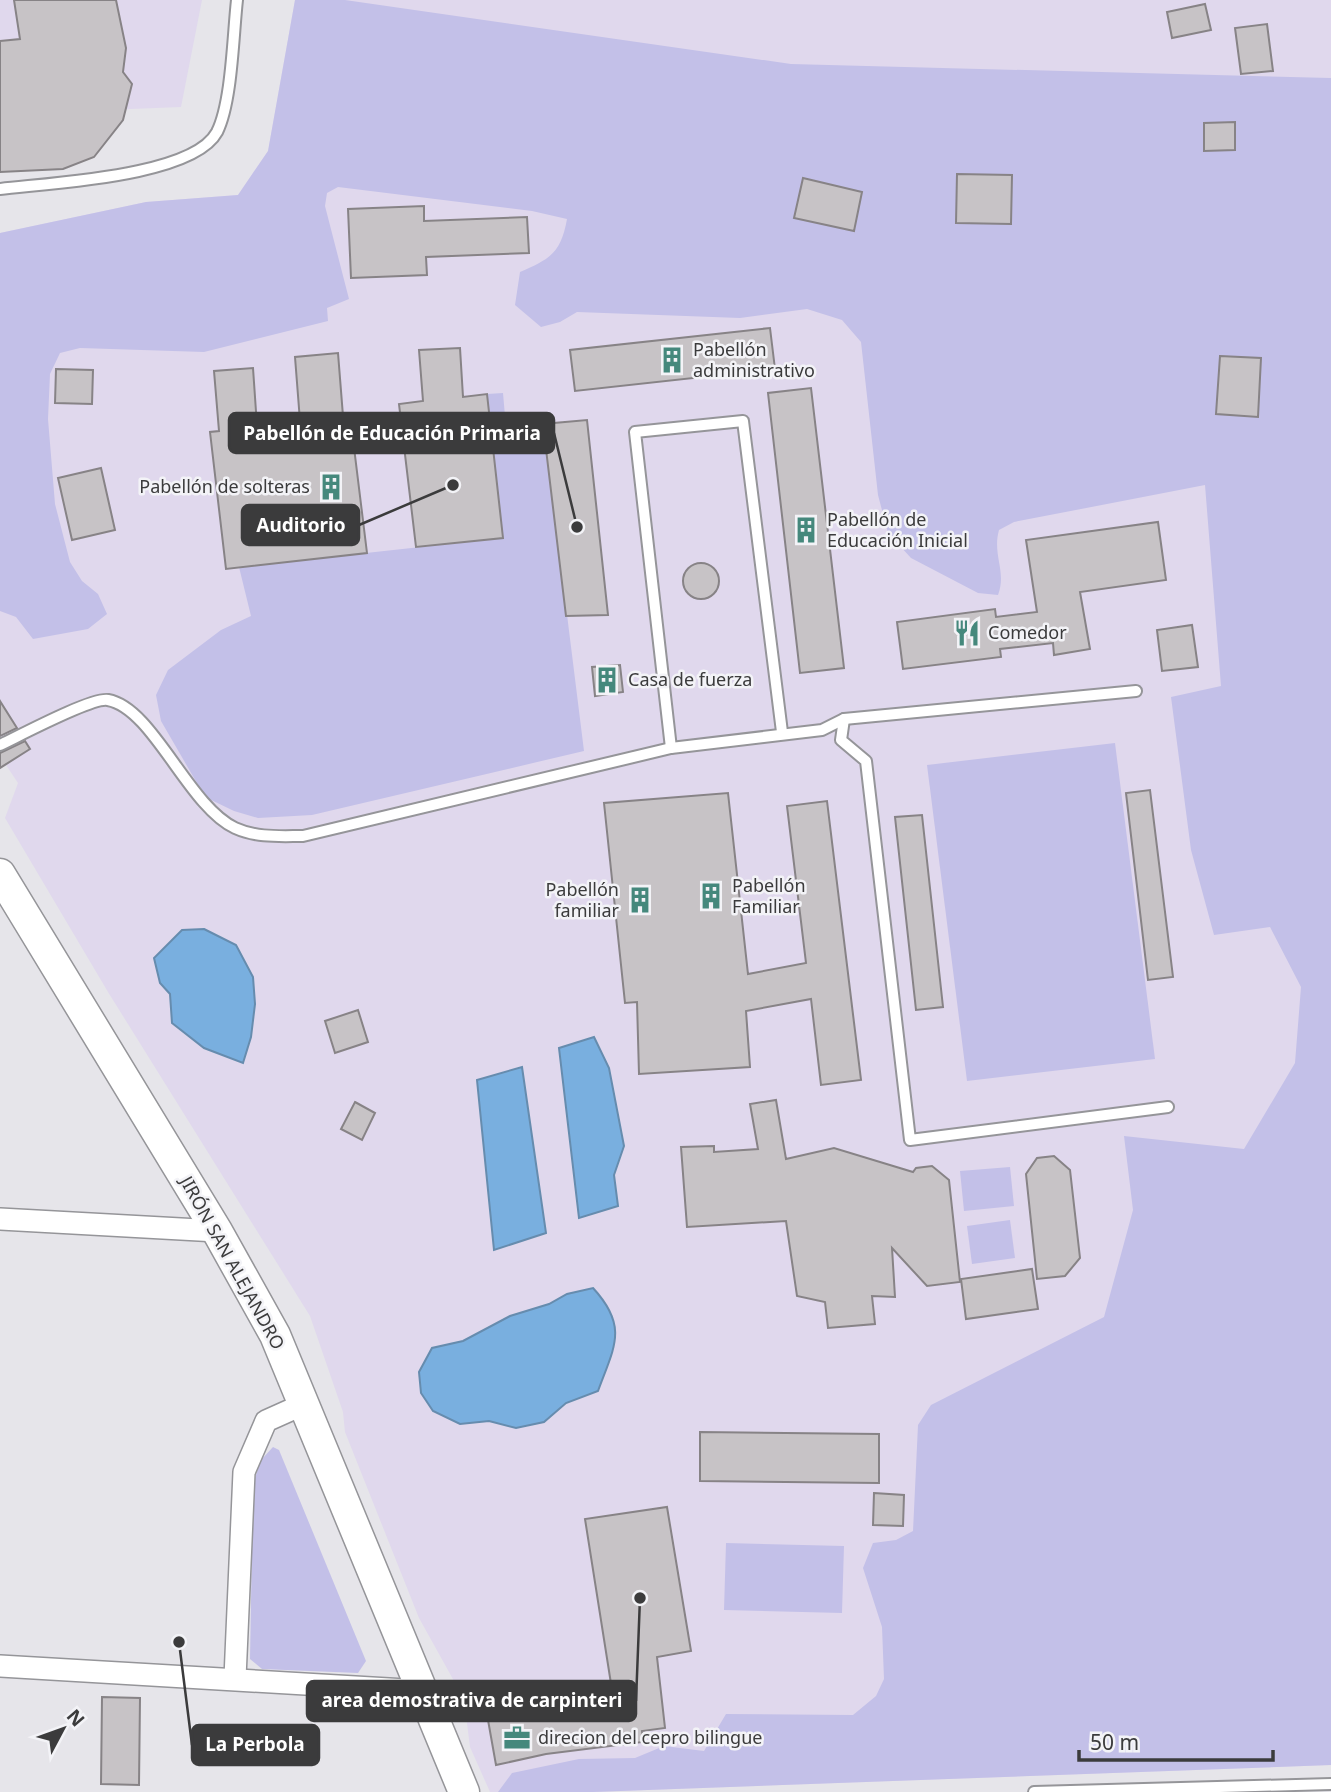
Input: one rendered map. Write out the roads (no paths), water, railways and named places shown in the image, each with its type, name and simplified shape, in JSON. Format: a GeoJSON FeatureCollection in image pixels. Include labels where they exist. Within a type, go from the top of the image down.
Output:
{"type":"FeatureCollection","features":[{"type":"Feature","properties":{"kind":"street","name":"JIRÓN SAN ALEJANDRO"},"geometry":{"type":"LineString","coordinates":[[0,874],[217,1231],[275,1335],[464,1792]]}},
{"type":"Feature","properties":{"kind":"street"},"geometry":{"type":"LineString","coordinates":[[0,1219],[217,1231]]}},
{"type":"Feature","properties":{"kind":"street"},"geometry":{"type":"LineString","coordinates":[[236,1678],[244,1472],[266,1421],[304,1404]]}},
{"type":"Feature","properties":{"kind":"street"},"geometry":{"type":"LineString","coordinates":[[0,1666],[423,1691]]}},
{"type":"Feature","properties":{"kind":"lane"},"geometry":{"type":"LineString","coordinates":[[0,189],[166,166],[207,144],[216,133],[225,109],[237,0]]}},
{"type":"Feature","properties":{"kind":"lane"},"geometry":{"type":"LineString","coordinates":[[671,748],[635,432],[743,421],[782,733]]}},
{"type":"Feature","properties":{"kind":"lane"},"geometry":{"type":"LineString","coordinates":[[0,746],[83,705],[107,699],[132,710],[185,780],[233,827],[257,836],[303,836],[671,748],[822,730],[844,719],[1136,691]]}},
{"type":"Feature","properties":{"kind":"lane"},"geometry":{"type":"LineString","coordinates":[[844,719],[841,740],[866,761],[910,1140],[1168,1107]]}},
{"type":"Feature","properties":{"kind":"lane"},"geometry":{"type":"LineString","coordinates":[[1034,1792],[1331,1784]]}},
{"type":"Feature","properties":{"kind":"place","name":"Pabellón administrativo"},"geometry":{"type":"Point","coordinates":[672,360]}},
{"type":"Feature","properties":{"kind":"place","name":"Auditorio"},"geometry":{"type":"Point","coordinates":[453,485]}},
{"type":"Feature","properties":{"kind":"place","name":"Pabellón de solteras"},"geometry":{"type":"Point","coordinates":[331,487]}},
{"type":"Feature","properties":{"kind":"place","name":"Pabellón de Educación Primaria"},"geometry":{"type":"Point","coordinates":[577,527]}},
{"type":"Feature","properties":{"kind":"place","name":"Pabellón de Educación Inicial"},"geometry":{"type":"Point","coordinates":[806,530]}},
{"type":"Feature","properties":{"kind":"place","name":"Comedor"},"geometry":{"type":"Point","coordinates":[967,633]}},
{"type":"Feature","properties":{"kind":"place","name":"Casa de fuerza"},"geometry":{"type":"Point","coordinates":[607,680]}},
{"type":"Feature","properties":{"kind":"place","name":"Pabellón Familiar"},"geometry":{"type":"Point","coordinates":[711,896]}},
{"type":"Feature","properties":{"kind":"place","name":"Pabellón familiar"},"geometry":{"type":"Point","coordinates":[640,900]}},
{"type":"Feature","properties":{"kind":"place","name":"area demostrativa de carpinteri"},"geometry":{"type":"Point","coordinates":[640,1598]}},
{"type":"Feature","properties":{"kind":"place","name":"La Perbola"},"geometry":{"type":"Point","coordinates":[179,1642]}},
{"type":"Feature","properties":{"kind":"place","name":"direcion del cepro bilingue"},"geometry":{"type":"Point","coordinates":[517,1738]}}]}
